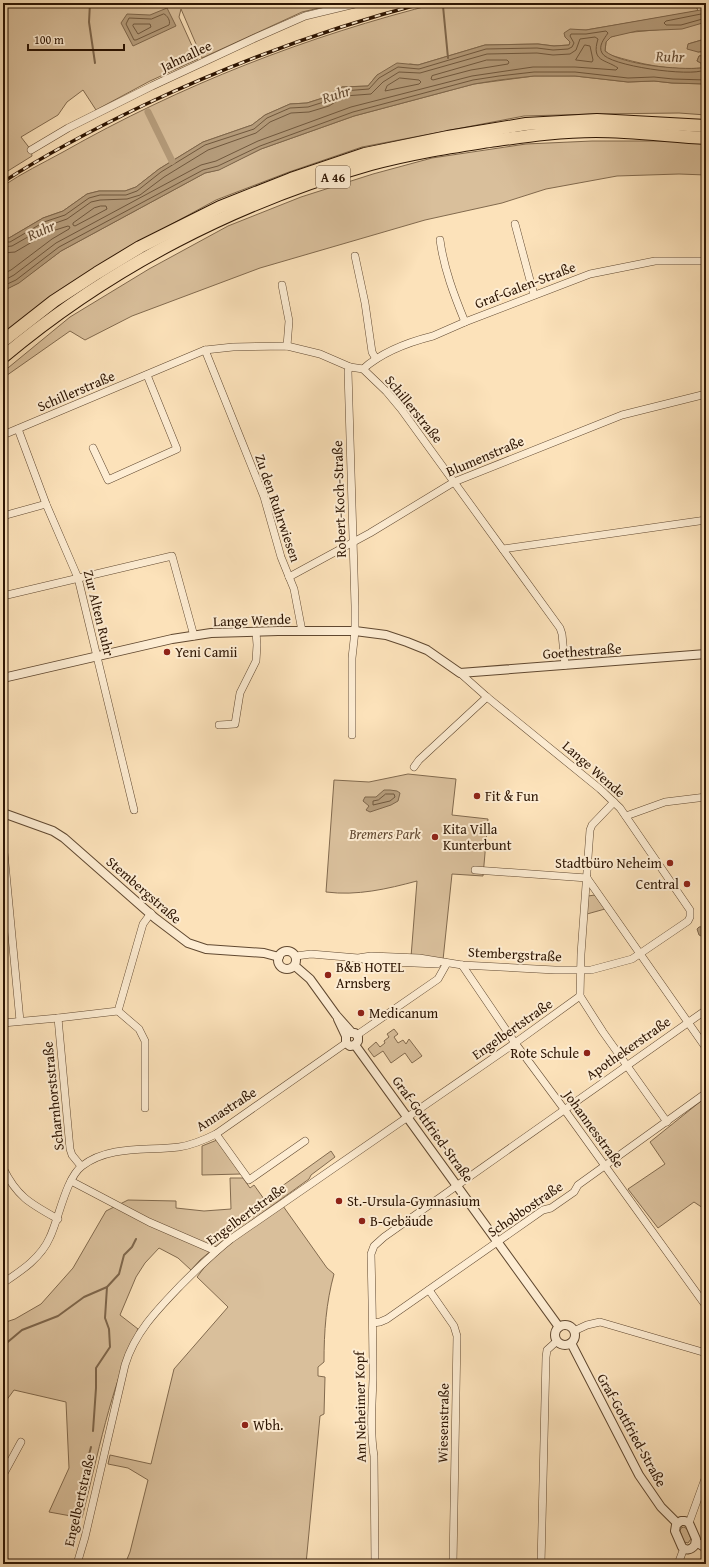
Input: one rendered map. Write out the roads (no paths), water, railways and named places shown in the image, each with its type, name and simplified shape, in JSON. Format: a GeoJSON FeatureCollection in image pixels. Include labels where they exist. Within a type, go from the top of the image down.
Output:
{"type":"FeatureCollection","features":[{"type":"Feature","properties":{"kind":"highway","name":"A 46"},"geometry":{"type":"LineString","coordinates":[[3,341],[54,301],[97,273],[140,248],[220,207],[291,179],[365,154],[448,137],[526,124],[597,120],[706,126]]}},
{"type":"Feature","properties":{"kind":"highway","name":"A 46"},"geometry":{"type":"LineString","coordinates":[[3,357],[83,296],[152,254],[226,216],[294,189],[371,164],[450,147],[528,135],[596,131],[706,138]]}},
{"type":"Feature","properties":{"kind":"street","name":"Jahnallee"},"geometry":{"type":"LineString","coordinates":[[31,150],[68,128],[152,86],[255,38],[305,16],[359,3]]}},
{"type":"Feature","properties":{"kind":"street"},"geometry":{"type":"LineString","coordinates":[[515,224],[534,295]]}},
{"type":"Feature","properties":{"kind":"street"},"geometry":{"type":"LineString","coordinates":[[440,240],[443,261],[465,322]]}},
{"type":"Feature","properties":{"kind":"street"},"geometry":{"type":"LineString","coordinates":[[355,256],[365,303],[372,352],[376,359]]}},
{"type":"Feature","properties":{"kind":"street","name":"Graf-Galen-Straße"},"geometry":{"type":"LineString","coordinates":[[363,369],[376,359],[465,322],[590,274],[629,265],[662,261],[706,261]]}},
{"type":"Feature","properties":{"kind":"street"},"geometry":{"type":"LineString","coordinates":[[282,285],[289,321],[287,346]]}},
{"type":"Feature","properties":{"kind":"street","name":"Schillerstraße"},"geometry":{"type":"LineString","coordinates":[[3,435],[205,350],[233,347],[287,346],[320,354],[350,368],[363,369],[386,391],[400,409],[560,628],[565,665]]}},
{"type":"Feature","properties":{"kind":"street","name":"Zu den Ruhrwiesen"},"geometry":{"type":"LineString","coordinates":[[205,350],[264,497],[281,557],[294,589],[302,631]]}},
{"type":"Feature","properties":{"kind":"street","name":"Robert-Koch-Straße"},"geometry":{"type":"LineString","coordinates":[[350,368],[348,371],[355,631],[352,658],[352,735]]}},
{"type":"Feature","properties":{"kind":"street"},"geometry":{"type":"LineString","coordinates":[[93,448],[108,480],[177,449],[147,375]]}},
{"type":"Feature","properties":{"kind":"street","name":"Blumenstraße"},"geometry":{"type":"LineString","coordinates":[[289,577],[370,533],[454,482],[622,415],[706,394]]}},
{"type":"Feature","properties":{"kind":"street","name":"Zur Alten Ruhr"},"geometry":{"type":"LineString","coordinates":[[18,429],[46,504],[78,578],[134,810]]}},
{"type":"Feature","properties":{"kind":"street"},"geometry":{"type":"LineString","coordinates":[[3,516],[46,504]]}},
{"type":"Feature","properties":{"kind":"street"},"geometry":{"type":"LineString","coordinates":[[502,548],[706,520]]}},
{"type":"Feature","properties":{"kind":"street"},"geometry":{"type":"LineString","coordinates":[[3,596],[172,556],[194,636]]}},
{"type":"Feature","properties":{"kind":"street","name":"Lange Wende"},"geometry":{"type":"LineString","coordinates":[[3,678],[149,644],[211,634],[355,631],[386,635],[407,642],[436,655],[460,673],[487,697],[600,789],[626,816],[690,910],[690,917],[688,921],[640,954]]}},
{"type":"Feature","properties":{"kind":"street"},"geometry":{"type":"LineString","coordinates":[[219,725],[235,724],[240,693],[256,660],[256,632]]}},
{"type":"Feature","properties":{"kind":"street","name":"Goethestraße"},"geometry":{"type":"LineString","coordinates":[[460,673],[706,654]]}},
{"type":"Feature","properties":{"kind":"street"},"geometry":{"type":"LineString","coordinates":[[414,766],[487,697]]}},
{"type":"Feature","properties":{"kind":"street"},"geometry":{"type":"LineString","coordinates":[[626,816],[665,802],[706,797]]}},
{"type":"Feature","properties":{"kind":"street"},"geometry":{"type":"LineString","coordinates":[[614,802],[594,823],[590,830],[580,996],[603,1032],[667,1122]]}},
{"type":"Feature","properties":{"kind":"street","name":"Stembergstraße"},"geometry":{"type":"LineString","coordinates":[[4,815],[49,830],[64,838],[188,943],[206,949],[264,954],[279,957]]}},
{"type":"Feature","properties":{"kind":"street"},"geometry":{"type":"LineString","coordinates":[[3,842],[20,1021]]}},
{"type":"Feature","properties":{"kind":"street"},"geometry":{"type":"LineString","coordinates":[[476,870],[587,878]]}},
{"type":"Feature","properties":{"kind":"street"},"geometry":{"type":"LineString","coordinates":[[587,878],[706,1048]]}},
{"type":"Feature","properties":{"kind":"street"},"geometry":{"type":"LineString","coordinates":[[118,1011],[143,924],[151,913]]}},
{"type":"Feature","properties":{"kind":"street"},"geometry":{"type":"LineString","coordinates":[[286,951],[291,952],[296,956],[297,961],[295,966],[288,970],[282,968],[279,964],[279,957],[286,951]]}},
{"type":"Feature","properties":{"kind":"street","name":"Stembergstraße"},"geometry":{"type":"LineString","coordinates":[[296,956],[311,954],[358,958],[371,956],[419,958],[462,965],[581,970]]}},
{"type":"Feature","properties":{"kind":"street"},"geometry":{"type":"LineString","coordinates":[[581,970],[591,970],[627,962],[640,954]]}},
{"type":"Feature","properties":{"kind":"street","name":"Annastraße"},"geometry":{"type":"LineString","coordinates":[[81,1166],[105,1154],[180,1147],[199,1143],[216,1134],[350,1037],[438,979],[447,963]]}},
{"type":"Feature","properties":{"kind":"street","name":"Johannesstraße"},"geometry":{"type":"LineString","coordinates":[[462,965],[515,1043],[706,1306]]}},
{"type":"Feature","properties":{"kind":"street"},"geometry":{"type":"LineString","coordinates":[[295,966],[310,979],[350,1037]]}},
{"type":"Feature","properties":{"kind":"street","name":"Engelbertstraße"},"geometry":{"type":"LineString","coordinates":[[77,1564],[85,1537],[125,1365],[130,1350],[139,1332],[152,1316],[216,1251],[250,1225],[515,1043],[580,996]]}},
{"type":"Feature","properties":{"kind":"street","name":"Apothekerstraße"},"geometry":{"type":"LineString","coordinates":[[372,1250],[384,1237],[706,1010]]}},
{"type":"Feature","properties":{"kind":"street"},"geometry":{"type":"LineString","coordinates":[[3,1023],[118,1011],[139,1029],[145,1041],[145,1108]]}},
{"type":"Feature","properties":{"kind":"street","name":"Scharnhorststraße"},"geometry":{"type":"LineString","coordinates":[[58,1018],[70,1149],[72,1155],[81,1166]]}},
{"type":"Feature","properties":{"kind":"street","name":"Graf-Gottfried-Straße"},"geometry":{"type":"LineString","coordinates":[[350,1037],[358,1041],[356,1045],[559,1327]]}},
{"type":"Feature","properties":{"kind":"street","name":"Schobbostraße"},"geometry":{"type":"LineString","coordinates":[[373,1323],[387,1319],[543,1210],[551,1208],[574,1192],[578,1185],[706,1093]]}},
{"type":"Feature","properties":{"kind":"street"},"geometry":{"type":"LineString","coordinates":[[216,1134],[249,1180],[305,1141]]}},
{"type":"Feature","properties":{"kind":"street"},"geometry":{"type":"LineString","coordinates":[[3,1283],[35,1259],[50,1239],[70,1181],[81,1166]]}},
{"type":"Feature","properties":{"kind":"street"},"geometry":{"type":"LineString","coordinates":[[3,1168],[18,1194],[33,1205],[58,1219]]}},
{"type":"Feature","properties":{"kind":"street"},"geometry":{"type":"LineString","coordinates":[[70,1181],[149,1222],[216,1251]]}},
{"type":"Feature","properties":{"kind":"street","name":"Am Neheimer Kopf"},"geometry":{"type":"LineString","coordinates":[[372,1250],[372,1394],[375,1564]]}},
{"type":"Feature","properties":{"kind":"street","name":"Wiesenstraße"},"geometry":{"type":"LineString","coordinates":[[429,1290],[454,1326],[457,1336],[453,1564]]}},
{"type":"Feature","properties":{"kind":"street"},"geometry":{"type":"LineString","coordinates":[[574,1331],[587,1325],[600,1322],[706,1353]]}},
{"type":"Feature","properties":{"kind":"street"},"geometry":{"type":"LineString","coordinates":[[541,1564],[547,1350],[556,1340],[555,1335],[559,1327],[568,1325],[574,1331],[575,1338],[571,1343],[563,1345],[556,1340]]}},
{"type":"Feature","properties":{"kind":"street","name":"Graf-Gottfried-Straße"},"geometry":{"type":"LineString","coordinates":[[571,1343],[640,1475],[661,1507],[677,1523]]}},
{"type":"Feature","properties":{"kind":"street"},"geometry":{"type":"LineString","coordinates":[[3,1475],[21,1442]]}},
{"type":"Feature","properties":{"kind":"street"},"geometry":{"type":"LineString","coordinates":[[706,1476],[689,1523],[696,1542],[706,1548]]}},
{"type":"Feature","properties":{"kind":"street"},"geometry":{"type":"LineString","coordinates":[[689,1523],[683,1520],[677,1523],[675,1531],[680,1545],[684,1548],[690,1549],[694,1547],[696,1542]]}},
{"type":"Feature","properties":{"kind":"street"},"geometry":{"type":"LineString","coordinates":[[678,1564],[684,1548]]}},
{"type":"Feature","properties":{"kind":"water"},"geometry":{"type":"Polygon","coordinates":[[[167,8],[176,26],[133,46],[121,23],[127,14],[150,15],[167,8]]]}},
{"type":"Feature","properties":{"kind":"water","name":"Ruhr"},"geometry":{"type":"Polygon","coordinates":[[[706,9],[706,22],[682,29],[637,31],[611,37],[606,42],[605,51],[613,56],[637,63],[651,66],[679,68],[701,68],[701,63],[697,61],[699,56],[706,55],[706,84],[654,81],[628,82],[575,76],[534,76],[474,84],[354,116],[261,149],[219,170],[205,173],[61,251],[19,283],[3,291],[3,238],[9,238],[43,218],[63,211],[87,194],[99,191],[125,191],[136,187],[159,169],[203,142],[252,125],[265,115],[290,104],[307,103],[326,97],[342,87],[368,86],[377,75],[397,63],[418,65],[485,45],[569,45],[570,42],[565,37],[564,33],[570,29],[586,30],[706,9]]]}},
{"type":"Feature","properties":{"kind":"water"},"geometry":{"type":"Polygon","coordinates":[[[706,36],[706,51],[698,52],[687,49],[688,44],[705,39],[706,36]]]}},
{"type":"Feature","properties":{"kind":"water"},"geometry":{"type":"Polygon","coordinates":[[[384,790],[397,791],[400,793],[398,801],[370,812],[366,810],[369,806],[363,801],[365,797],[376,797],[384,790]]]}},
{"type":"Feature","properties":{"kind":"water"},"geometry":{"type":"Polygon","coordinates":[[[706,926],[706,935],[699,935],[697,929],[699,927],[706,926]]]}},
{"type":"Feature","properties":{"kind":"waterway"},"geometry":{"type":"LineString","coordinates":[[90,3],[89,22],[95,63]]}},
{"type":"Feature","properties":{"kind":"waterway"},"geometry":{"type":"LineString","coordinates":[[443,6],[448,58]]}},
{"type":"Feature","properties":{"kind":"waterway"},"geometry":{"type":"LineString","coordinates":[[148,112],[172,161]]}},
{"type":"Feature","properties":{"kind":"waterway"},"geometry":{"type":"LineString","coordinates":[[3,1346],[22,1330],[58,1316],[84,1297],[107,1287],[119,1274],[124,1255],[132,1247],[136,1239]]}},
{"type":"Feature","properties":{"kind":"waterway"},"geometry":{"type":"LineString","coordinates":[[93,1431],[96,1368],[110,1347],[109,1329],[105,1318],[107,1287]]}},
{"type":"Feature","properties":{"kind":"waterway"},"geometry":{"type":"LineString","coordinates":[[80,1504],[82,1482],[91,1447]]}},
{"type":"Feature","properties":{"kind":"railway"},"geometry":{"type":"LineString","coordinates":[[3,182],[72,141],[144,105],[212,75],[317,35],[424,3]]}},
{"type":"Feature","properties":{"kind":"place","name":"Yeni Camii"},"geometry":{"type":"Point","coordinates":[167,652]}},
{"type":"Feature","properties":{"kind":"place","name":"Fit & Fun"},"geometry":{"type":"Point","coordinates":[477,796]}},
{"type":"Feature","properties":{"kind":"place","name":"Kita Villa Kunterbunt"},"geometry":{"type":"Point","coordinates":[435,837]}},
{"type":"Feature","properties":{"kind":"place","name":"Stadtbüro Neheim"},"geometry":{"type":"Point","coordinates":[670,863]}},
{"type":"Feature","properties":{"kind":"place","name":"Central"},"geometry":{"type":"Point","coordinates":[687,884]}},
{"type":"Feature","properties":{"kind":"place","name":"B&B HOTEL Arnsberg"},"geometry":{"type":"Point","coordinates":[328,975]}},
{"type":"Feature","properties":{"kind":"place","name":"Medicanum"},"geometry":{"type":"Point","coordinates":[361,1013]}},
{"type":"Feature","properties":{"kind":"place","name":"Rote Schule"},"geometry":{"type":"Point","coordinates":[587,1053]}},
{"type":"Feature","properties":{"kind":"place","name":"St.-Ursula-Gymnasium"},"geometry":{"type":"Point","coordinates":[339,1201]}},
{"type":"Feature","properties":{"kind":"place","name":"B-Gebäude"},"geometry":{"type":"Point","coordinates":[362,1221]}},
{"type":"Feature","properties":{"kind":"place","name":"Wbh."},"geometry":{"type":"Point","coordinates":[245,1425]}},
{"type":"Feature","properties":{"kind":"park label","name":"Bremers Park"},"geometry":{"type":"Point","coordinates":[385,834]}}]}
